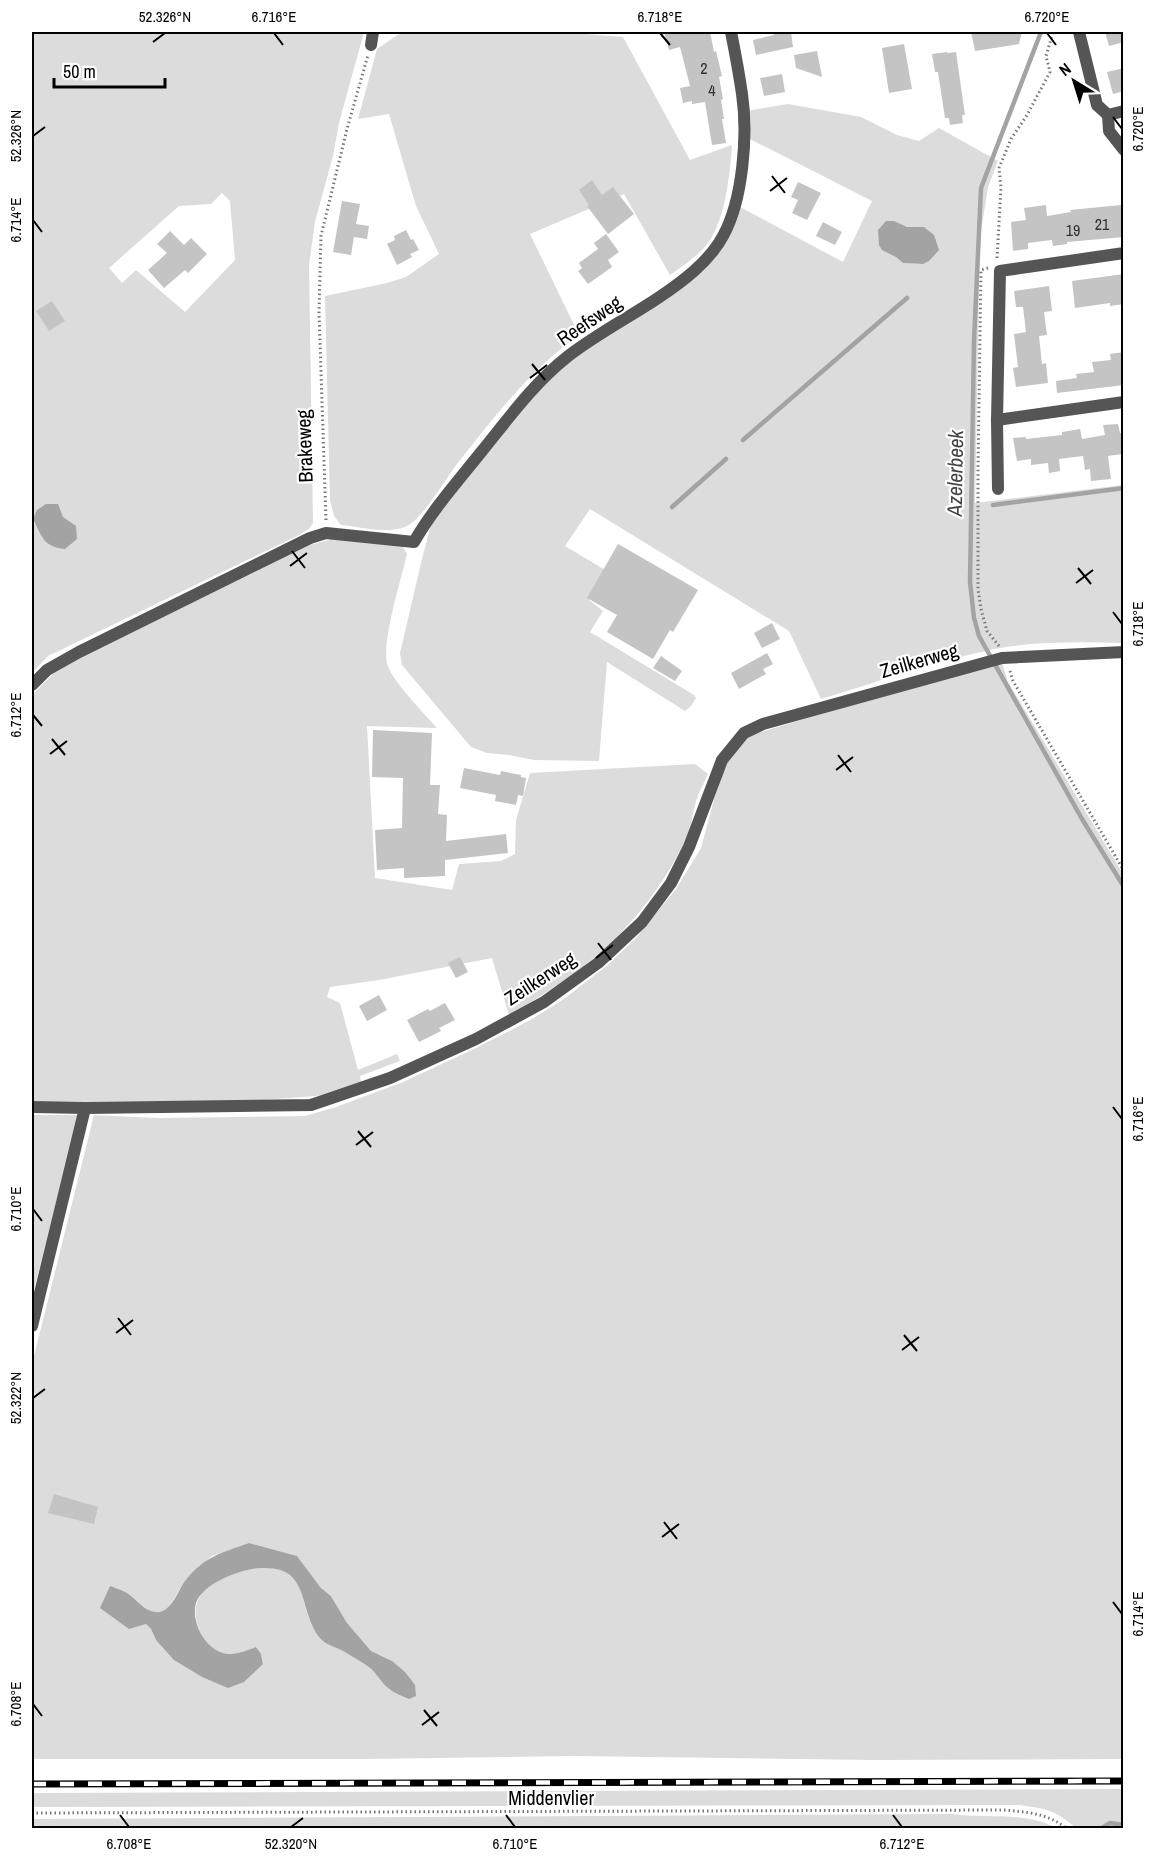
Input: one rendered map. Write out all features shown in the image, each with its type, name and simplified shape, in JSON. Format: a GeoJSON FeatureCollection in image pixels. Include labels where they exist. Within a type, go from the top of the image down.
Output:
{"type":"FeatureCollection","features":[{"type":"Feature","properties":{"kind":"street"},"geometry":{"type":"LineString","coordinates":[[371,45],[374,32]]}},
{"type":"Feature","properties":{"kind":"street","name":"Reefsweg"},"geometry":{"type":"LineString","coordinates":[[326,532],[414,542],[442,501],[540,382],[566,358],[667,291],[702,264],[712,252],[723,236],[736,201],[741,179],[744,136],[742,96],[731,32]]}},
{"type":"Feature","properties":{"kind":"street"},"geometry":{"type":"LineString","coordinates":[[1078,32],[1097,105],[1108,115],[1109,131],[1124,150]]}},
{"type":"Feature","properties":{"kind":"street"},"geometry":{"type":"LineString","coordinates":[[1108,115],[1124,111]]}},
{"type":"Feature","properties":{"kind":"street"},"geometry":{"type":"LineString","coordinates":[[998,489],[1000,271],[1124,253]]}},
{"type":"Feature","properties":{"kind":"street"},"geometry":{"type":"LineString","coordinates":[[998,420],[1124,402]]}},
{"type":"Feature","properties":{"kind":"street"},"geometry":{"type":"LineString","coordinates":[[32,685],[47,670],[79,652],[326,532]]}},
{"type":"Feature","properties":{"kind":"street","name":"Zeilkerweg"},"geometry":{"type":"LineString","coordinates":[[32,1107],[311,1105],[390,1078],[476,1039],[544,1002],[598,963],[642,922],[671,883],[689,847],[722,760],[744,733],[764,724],[1000,658],[1124,652]]}},
{"type":"Feature","properties":{"kind":"street"},"geometry":{"type":"LineString","coordinates":[[32,1326],[85,1108]]}},
{"type":"Feature","properties":{"kind":"path","name":"Brakeweg"},"geometry":{"type":"LineString","coordinates":[[326,532],[319,313],[321,236],[347,129],[371,45]]}},
{"type":"Feature","properties":{"kind":"path"},"geometry":{"type":"LineString","coordinates":[[1000,658],[1009,669],[1013,681],[1124,872]]}},
{"type":"Feature","properties":{"kind":"path","name":"Middenvlier"},"geometry":{"type":"LineString","coordinates":[[32,1813],[1003,1810],[1042,1815],[1066,1828]]}},
{"type":"Feature","properties":{"kind":"shaded area"},"geometry":{"type":"Polygon","coordinates":[[[32,32],[364,32],[315,222],[309,265],[313,523],[309,529],[297,536],[48,656],[32,673],[32,32]],[[222,193],[211,204],[179,206],[109,268],[122,283],[136,270],[185,312],[235,260],[230,201],[222,193]]]}},
{"type":"Feature","properties":{"kind":"shaded area"},"geometry":{"type":"Polygon","coordinates":[[[402,32],[585,32],[585,34],[623,37],[690,160],[732,145],[725,200],[717,228],[699,253],[670,275],[624,194],[530,234],[579,335],[561,348],[514,395],[484,429],[433,499],[412,523],[398,529],[382,530],[341,525],[334,516],[330,500],[325,296],[406,277],[439,254],[416,206],[389,114],[358,119],[377,49],[402,32]]]}},
{"type":"Feature","properties":{"kind":"shaded area"},"geometry":{"type":"Polygon","coordinates":[[[788,104],[861,117],[897,135],[919,141],[939,128],[998,161],[988,187],[980,238],[975,503],[1123,485],[1123,643],[1075,642],[1010,646],[929,666],[821,699],[789,631],[590,509],[565,546],[607,571],[589,600],[603,611],[590,632],[696,698],[685,711],[607,662],[599,761],[534,760],[487,753],[471,747],[402,665],[400,653],[430,528],[435,517],[535,392],[573,357],[698,271],[738,206],[843,262],[872,201],[748,138],[746,111],[788,104]],[[897,224],[896,257],[903,263],[923,264],[924,227],[907,227],[897,224]]]}},
{"type":"Feature","properties":{"kind":"shaded area"},"geometry":{"type":"Polygon","coordinates":[[[886,221],[894,221],[907,227],[924,227],[934,235],[939,250],[923,264],[903,263],[882,250],[879,245],[878,230],[886,221]]]}},
{"type":"Feature","properties":{"kind":"shaded area"},"geometry":{"type":"Polygon","coordinates":[[[46,504],[58,504],[63,517],[76,526],[77,539],[65,549],[52,546],[44,540],[33,519],[37,510],[46,504]]]}},
{"type":"Feature","properties":{"kind":"shaded area"},"geometry":{"type":"Polygon","coordinates":[[[336,538],[402,545],[407,554],[387,640],[387,663],[394,678],[437,728],[367,726],[375,878],[452,890],[459,864],[501,861],[515,854],[516,820],[530,773],[695,764],[708,774],[698,795],[684,844],[649,899],[610,943],[564,981],[509,1015],[492,958],[330,987],[327,997],[340,1003],[358,1070],[397,1054],[400,1061],[360,1076],[361,1082],[317,1096],[247,1101],[32,1102],[32,695],[54,673],[87,654],[310,545],[336,538]]]}},
{"type":"Feature","properties":{"kind":"shaded area"},"geometry":{"type":"Polygon","coordinates":[[[1002,663],[1008,682],[1123,874],[1123,1759],[872,1760],[572,1756],[365,1759],[32,1759],[32,1364],[94,1115],[156,1118],[305,1116],[403,1082],[476,1048],[532,1019],[564,999],[610,963],[635,939],[676,889],[701,848],[725,766],[748,736],[938,679],[1002,663]],[[249,1543],[212,1556],[183,1584],[168,1608],[161,1612],[152,1612],[133,1597],[138,1626],[146,1624],[156,1640],[244,1682],[263,1664],[261,1654],[256,1647],[229,1654],[214,1649],[202,1636],[196,1619],[197,1603],[210,1586],[233,1574],[259,1568],[281,1570],[296,1581],[311,1623],[323,1641],[370,1668],[390,1690],[392,1661],[371,1651],[359,1638],[331,1596],[321,1588],[297,1556],[249,1543]]]}},
{"type":"Feature","properties":{"kind":"shaded area"},"geometry":{"type":"Polygon","coordinates":[[[32,1115],[78,1115],[32,1298],[32,1115]]]}},
{"type":"Feature","properties":{"kind":"shaded area"},"geometry":{"type":"Polygon","coordinates":[[[249,1543],[297,1556],[321,1588],[331,1596],[347,1623],[371,1651],[392,1661],[405,1672],[415,1685],[416,1696],[409,1699],[393,1691],[367,1666],[323,1641],[309,1618],[297,1583],[290,1575],[278,1569],[254,1569],[224,1578],[206,1589],[196,1603],[198,1628],[202,1636],[215,1649],[230,1654],[256,1647],[261,1654],[263,1664],[244,1682],[228,1688],[202,1677],[174,1660],[156,1640],[146,1624],[129,1629],[100,1608],[110,1586],[134,1598],[148,1610],[161,1612],[169,1606],[185,1581],[200,1566],[214,1556],[249,1543]]]}},
{"type":"Feature","properties":{"kind":"shaded area"},"geometry":{"type":"Polygon","coordinates":[[[1123,1789],[1123,1828],[1076,1828],[1050,1811],[1020,1805],[32,1807],[32,1793],[1123,1789]]]}},
{"type":"Feature","properties":{"kind":"shaded area"},"geometry":{"type":"Polygon","coordinates":[[[952,1814],[1019,1817],[1057,1828],[32,1828],[32,1819],[952,1814]]]}},
{"type":"Feature","properties":{"kind":"building"},"geometry":{"type":"Polygon","coordinates":[[[664,32],[710,32],[722,76],[719,77],[726,143],[712,145],[705,102],[683,103],[680,88],[690,86],[680,47],[669,50],[664,32]]]}},
{"type":"Feature","properties":{"kind":"building"},"geometry":{"type":"Polygon","coordinates":[[[774,32],[791,32],[793,47],[756,55],[753,40],[774,35],[774,32]]]}},
{"type":"Feature","properties":{"kind":"building"},"geometry":{"type":"Polygon","coordinates":[[[971,32],[1022,32],[1019,44],[975,51],[971,32]]]}},
{"type":"Feature","properties":{"kind":"building"},"geometry":{"type":"Polygon","coordinates":[[[1105,32],[1124,32],[1124,42],[1109,46],[1105,32]]]}},
{"type":"Feature","properties":{"kind":"building"},"geometry":{"type":"Polygon","coordinates":[[[904,44],[912,89],[889,93],[882,48],[904,44]]]}},
{"type":"Feature","properties":{"kind":"building"},"geometry":{"type":"Polygon","coordinates":[[[817,51],[822,77],[796,68],[794,55],[817,51]]]}},
{"type":"Feature","properties":{"kind":"building"},"geometry":{"type":"Polygon","coordinates":[[[956,52],[965,115],[962,115],[963,123],[950,125],[949,118],[945,118],[938,72],[935,72],[932,54],[956,52]]]}},
{"type":"Feature","properties":{"kind":"building"},"geometry":{"type":"Polygon","coordinates":[[[1124,68],[1124,91],[1113,94],[1107,72],[1124,68]]]}},
{"type":"Feature","properties":{"kind":"building"},"geometry":{"type":"Polygon","coordinates":[[[782,74],[785,92],[764,96],[760,78],[782,74]]]}},
{"type":"Feature","properties":{"kind":"building"},"geometry":{"type":"Polygon","coordinates":[[[592,180],[602,195],[613,187],[634,214],[608,234],[587,206],[589,205],[579,190],[592,180]]]}},
{"type":"Feature","properties":{"kind":"building"},"geometry":{"type":"Polygon","coordinates":[[[798,182],[821,193],[807,220],[792,213],[798,200],[791,197],[798,182]]]}},
{"type":"Feature","properties":{"kind":"building"},"geometry":{"type":"Polygon","coordinates":[[[342,201],[360,204],[356,224],[369,226],[367,239],[354,237],[351,255],[333,252],[342,201]]]}},
{"type":"Feature","properties":{"kind":"building"},"geometry":{"type":"Polygon","coordinates":[[[1046,205],[1047,216],[1071,212],[1070,210],[1121,205],[1124,237],[1067,242],[1067,244],[1053,246],[1052,240],[1028,243],[1028,249],[1013,251],[1011,222],[1026,220],[1024,208],[1046,205]]]}},
{"type":"Feature","properties":{"kind":"building"},"geometry":{"type":"Polygon","coordinates":[[[823,222],[842,232],[835,245],[816,236],[823,222]]]}},
{"type":"Feature","properties":{"kind":"building"},"geometry":{"type":"Polygon","coordinates":[[[406,230],[419,250],[410,254],[412,257],[397,265],[387,244],[395,240],[394,236],[406,230]]]}},
{"type":"Feature","properties":{"kind":"building"},"geometry":{"type":"Polygon","coordinates":[[[170,231],[184,245],[191,238],[207,254],[188,273],[185,270],[164,288],[148,270],[167,253],[157,244],[170,231]]]}},
{"type":"Feature","properties":{"kind":"building"},"geometry":{"type":"Polygon","coordinates":[[[606,234],[619,252],[608,260],[612,267],[588,284],[578,271],[582,268],[579,263],[598,249],[594,243],[606,234]]]}},
{"type":"Feature","properties":{"kind":"building"},"geometry":{"type":"Polygon","coordinates":[[[1124,274],[1124,304],[1110,306],[1110,303],[1075,308],[1072,281],[1124,274]]]}},
{"type":"Feature","properties":{"kind":"building"},"geometry":{"type":"Polygon","coordinates":[[[1049,286],[1052,311],[1044,312],[1047,335],[1039,336],[1042,364],[1046,363],[1048,383],[1016,387],[1013,368],[1018,367],[1014,334],[1026,332],[1023,307],[1016,307],[1014,291],[1049,286]]]}},
{"type":"Feature","properties":{"kind":"building"},"geometry":{"type":"Polygon","coordinates":[[[52,301],[65,321],[49,331],[36,311],[52,301]]]}},
{"type":"Feature","properties":{"kind":"building"},"geometry":{"type":"Polygon","coordinates":[[[1124,352],[1124,385],[1057,393],[1056,381],[1077,378],[1076,374],[1094,372],[1092,362],[1111,360],[1110,354],[1124,352]]]}},
{"type":"Feature","properties":{"kind":"building"},"geometry":{"type":"Polygon","coordinates":[[[1118,424],[1120,433],[1124,433],[1124,448],[1122,448],[1122,454],[1108,456],[1111,479],[1091,481],[1090,469],[1085,470],[1083,456],[1059,459],[1060,471],[1049,473],[1048,463],[1031,465],[1031,459],[1017,461],[1013,438],[1062,435],[1062,432],[1080,429],[1082,439],[1105,435],[1103,425],[1118,424]]]}},
{"type":"Feature","properties":{"kind":"building"},"geometry":{"type":"Polygon","coordinates":[[[618,544],[698,590],[673,632],[670,630],[653,659],[607,632],[617,615],[587,598],[618,544]]]}},
{"type":"Feature","properties":{"kind":"building"},"geometry":{"type":"Polygon","coordinates":[[[772,623],[780,639],[762,648],[754,633],[772,623]]]}},
{"type":"Feature","properties":{"kind":"building"},"geometry":{"type":"Polygon","coordinates":[[[767,653],[773,664],[763,669],[766,674],[739,689],[731,673],[767,653]]]}},
{"type":"Feature","properties":{"kind":"building"},"geometry":{"type":"Polygon","coordinates":[[[661,656],[682,671],[675,681],[653,668],[661,656]]]}},
{"type":"Feature","properties":{"kind":"building"},"geometry":{"type":"Polygon","coordinates":[[[373,730],[432,733],[430,785],[440,785],[438,814],[447,815],[446,841],[506,834],[508,853],[445,860],[445,876],[404,878],[404,868],[377,870],[375,830],[402,828],[403,778],[372,777],[373,730]]]}},
{"type":"Feature","properties":{"kind":"building"},"geometry":{"type":"Polygon","coordinates":[[[464,768],[500,775],[501,771],[521,775],[526,778],[523,796],[518,795],[516,805],[495,801],[496,795],[460,788],[464,768]]]}},
{"type":"Feature","properties":{"kind":"building"},"geometry":{"type":"Polygon","coordinates":[[[460,957],[468,972],[456,978],[448,963],[460,957]]]}},
{"type":"Feature","properties":{"kind":"building"},"geometry":{"type":"Polygon","coordinates":[[[379,995],[387,1010],[367,1021],[359,1006],[379,995]]]}},
{"type":"Feature","properties":{"kind":"building"},"geometry":{"type":"Polygon","coordinates":[[[445,1003],[455,1020],[439,1028],[441,1031],[419,1042],[407,1020],[445,1003]]]}},
{"type":"Feature","properties":{"kind":"building"},"geometry":{"type":"Polygon","coordinates":[[[54,1494],[98,1507],[94,1524],[48,1513],[54,1494]]]}},
{"type":"Feature","properties":{"kind":"waterway","name":"Azelerbeek"},"geometry":{"type":"LineString","coordinates":[[1041,32],[981,188],[974,341],[970,582],[974,618],[979,636],[1082,819],[1124,887]]}},
{"type":"Feature","properties":{"kind":"waterway"},"geometry":{"type":"LineString","coordinates":[[743,440],[907,298]]}},
{"type":"Feature","properties":{"kind":"waterway"},"geometry":{"type":"LineString","coordinates":[[672,507],[726,459]]}},
{"type":"Feature","properties":{"kind":"waterway"},"geometry":{"type":"LineString","coordinates":[[993,505],[1124,488]]}},
{"type":"Feature","properties":{"kind":"waterway"},"geometry":{"type":"LineString","coordinates":[[1102,1828],[1110,1823],[1124,1825]]}},
{"type":"Feature","properties":{"kind":"railway"},"geometry":{"type":"LineString","coordinates":[[32,1784],[1124,1781]]}}]}
